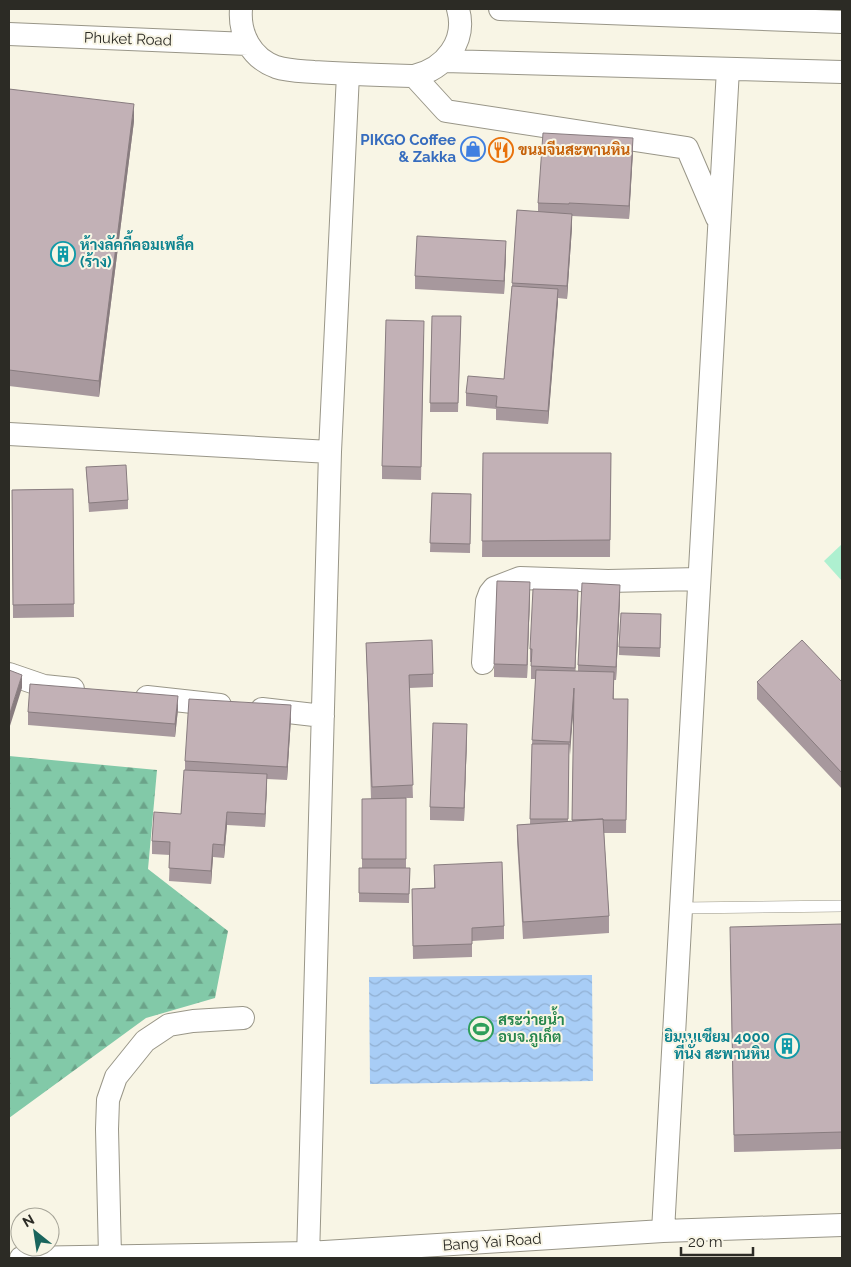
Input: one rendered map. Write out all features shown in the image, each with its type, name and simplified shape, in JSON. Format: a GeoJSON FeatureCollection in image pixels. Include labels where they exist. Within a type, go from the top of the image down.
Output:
{"type":"FeatureCollection","features":[{"type":"Feature","properties":{"kind":"street"},"geometry":{"type":"LineString","coordinates":[[241,9],[240,19],[248,44],[262,60],[276,67],[291,70],[348,74],[414,76],[424,73],[444,61],[457,42],[460,26],[458,9]]}},
{"type":"Feature","properties":{"kind":"street"},"geometry":{"type":"LineString","coordinates":[[500,9],[842,22]]}},
{"type":"Feature","properties":{"kind":"street","name":"Phuket Road"},"geometry":{"type":"LineString","coordinates":[[9,34],[248,44]]}},
{"type":"Feature","properties":{"kind":"street"},"geometry":{"type":"LineString","coordinates":[[444,61],[842,72]]}},
{"type":"Feature","properties":{"kind":"street"},"geometry":{"type":"LineString","coordinates":[[663,1231],[728,69]]}},
{"type":"Feature","properties":{"kind":"street"},"geometry":{"type":"LineString","coordinates":[[308,1256],[330,452],[348,74]]}},
{"type":"Feature","properties":{"kind":"street"},"geometry":{"type":"LineString","coordinates":[[414,76],[446,111],[687,148],[719,223]]}},
{"type":"Feature","properties":{"kind":"street"},"geometry":{"type":"LineString","coordinates":[[9,434],[330,452]]}},
{"type":"Feature","properties":{"kind":"street"},"geometry":{"type":"LineString","coordinates":[[484,664],[487,601],[490,593],[501,584],[520,578],[608,581],[699,579]]}},
{"type":"Feature","properties":{"kind":"street"},"geometry":{"type":"LineString","coordinates":[[9,674],[44,686],[93,691]]}},
{"type":"Feature","properties":{"kind":"street"},"geometry":{"type":"LineString","coordinates":[[122,694],[323,716]]}},
{"type":"Feature","properties":{"kind":"street"},"geometry":{"type":"LineString","coordinates":[[110,1256],[107,1129],[108,1100],[116,1077],[145,1041],[169,1025],[193,1021],[243,1018]]}},
{"type":"Feature","properties":{"kind":"street","name":"Bang Yai Road"},"geometry":{"type":"LineString","coordinates":[[21,1258],[308,1256],[663,1231],[842,1226]]}},
{"type":"Feature","properties":{"kind":"lane"},"geometry":{"type":"LineString","coordinates":[[681,908],[842,906]]}},
{"type":"Feature","properties":{"kind":"green space"},"geometry":{"type":"Polygon","coordinates":[[[842,544],[842,581],[824,561],[842,544]]]}},
{"type":"Feature","properties":{"kind":"green space"},"geometry":{"type":"Polygon","coordinates":[[[9,756],[157,770],[148,869],[228,931],[215,998],[146,1018],[9,1118],[9,756]]]}},
{"type":"Feature","properties":{"kind":"water","name":"สระว่ายน้ำ อบจ.ภูเก็ต"},"geometry":{"type":"Polygon","coordinates":[[[592,975],[593,1081],[370,1084],[369,977],[592,975]]]}},
{"type":"Feature","properties":{"kind":"building","name":"ห้างลัคกี้คอมเพล็ค (ร้าง)"},"geometry":{"type":"Polygon","coordinates":[[[9,89],[134,104],[99,381],[9,370],[9,89]]]}},
{"type":"Feature","properties":{"kind":"building"},"geometry":{"type":"Polygon","coordinates":[[[543,133],[633,138],[629,206],[538,203],[543,133]]]}},
{"type":"Feature","properties":{"kind":"building"},"geometry":{"type":"Polygon","coordinates":[[[517,210],[572,214],[567,286],[512,283],[517,210]]]}},
{"type":"Feature","properties":{"kind":"building"},"geometry":{"type":"Polygon","coordinates":[[[417,236],[506,241],[504,281],[415,276],[417,236]]]}},
{"type":"Feature","properties":{"kind":"building"},"geometry":{"type":"Polygon","coordinates":[[[512,286],[558,289],[548,411],[496,407],[497,396],[466,393],[468,376],[504,379],[512,286]]]}},
{"type":"Feature","properties":{"kind":"building"},"geometry":{"type":"Polygon","coordinates":[[[432,316],[461,316],[458,403],[430,403],[432,316]]]}},
{"type":"Feature","properties":{"kind":"building"},"geometry":{"type":"Polygon","coordinates":[[[386,320],[424,321],[421,467],[382,466],[386,320]]]}},
{"type":"Feature","properties":{"kind":"building"},"geometry":{"type":"Polygon","coordinates":[[[483,453],[611,453],[610,540],[482,541],[483,453]]]}},
{"type":"Feature","properties":{"kind":"building"},"geometry":{"type":"Polygon","coordinates":[[[126,465],[128,500],[89,503],[86,467],[126,465]]]}},
{"type":"Feature","properties":{"kind":"building"},"geometry":{"type":"Polygon","coordinates":[[[73,489],[74,604],[13,605],[12,490],[73,489]]]}},
{"type":"Feature","properties":{"kind":"building"},"geometry":{"type":"Polygon","coordinates":[[[432,493],[471,494],[470,544],[430,543],[432,493]]]}},
{"type":"Feature","properties":{"kind":"building"},"geometry":{"type":"Polygon","coordinates":[[[497,581],[530,582],[527,665],[494,664],[497,581]]]}},
{"type":"Feature","properties":{"kind":"building"},"geometry":{"type":"Polygon","coordinates":[[[582,583],[620,585],[616,667],[578,665],[582,583]]]}},
{"type":"Feature","properties":{"kind":"building"},"geometry":{"type":"Polygon","coordinates":[[[533,589],[578,590],[575,668],[531,666],[533,589]]]}},
{"type":"Feature","properties":{"kind":"building"},"geometry":{"type":"Polygon","coordinates":[[[621,613],[661,614],[660,648],[619,647],[621,613]]]}},
{"type":"Feature","properties":{"kind":"building"},"geometry":{"type":"Polygon","coordinates":[[[432,640],[433,674],[409,675],[413,785],[372,787],[366,643],[432,640]]]}},
{"type":"Feature","properties":{"kind":"building"},"geometry":{"type":"Polygon","coordinates":[[[802,640],[842,682],[842,773],[757,682],[802,640]]]}},
{"type":"Feature","properties":{"kind":"building"},"geometry":{"type":"Polygon","coordinates":[[[9,670],[22,675],[9,716],[9,670]]]}},
{"type":"Feature","properties":{"kind":"building"},"geometry":{"type":"Polygon","coordinates":[[[536,670],[614,672],[613,699],[628,699],[626,820],[572,820],[574,688],[570,742],[532,740],[536,670]]]}},
{"type":"Feature","properties":{"kind":"building"},"geometry":{"type":"Polygon","coordinates":[[[30,684],[178,696],[175,724],[28,712],[30,684]]]}},
{"type":"Feature","properties":{"kind":"building"},"geometry":{"type":"Polygon","coordinates":[[[189,699],[291,705],[287,767],[185,761],[189,699]]]}},
{"type":"Feature","properties":{"kind":"building"},"geometry":{"type":"Polygon","coordinates":[[[433,723],[467,724],[464,808],[430,807],[433,723]]]}},
{"type":"Feature","properties":{"kind":"building"},"geometry":{"type":"Polygon","coordinates":[[[532,744],[569,744],[568,819],[530,819],[532,744]]]}},
{"type":"Feature","properties":{"kind":"building"},"geometry":{"type":"Polygon","coordinates":[[[184,770],[267,774],[265,814],[227,812],[224,845],[213,844],[211,871],[169,868],[170,842],[152,841],[154,812],[181,814],[184,770]]]}},
{"type":"Feature","properties":{"kind":"building"},"geometry":{"type":"Polygon","coordinates":[[[406,798],[406,859],[362,859],[362,799],[406,798]]]}},
{"type":"Feature","properties":{"kind":"building"},"geometry":{"type":"Polygon","coordinates":[[[603,819],[609,916],[523,922],[517,825],[603,819]]]}},
{"type":"Feature","properties":{"kind":"building"},"geometry":{"type":"Polygon","coordinates":[[[502,862],[504,926],[472,928],[472,944],[413,946],[412,889],[435,888],[434,865],[502,862]]]}},
{"type":"Feature","properties":{"kind":"building"},"geometry":{"type":"Polygon","coordinates":[[[359,868],[410,868],[409,894],[359,893],[359,868]]]}},
{"type":"Feature","properties":{"kind":"building","name":"ยิมเนเซียม 4000 ที่นั่ง สะพานหิน"},"geometry":{"type":"Polygon","coordinates":[[[842,924],[842,1132],[734,1135],[730,927],[842,924]]]}},
{"type":"Feature","properties":{"kind":"place","name":"PIKGO Coffee & Zakka"},"geometry":{"type":"Point","coordinates":[473,149]}},
{"type":"Feature","properties":{"kind":"place","name":"ขนมจีนสะพานหิน"},"geometry":{"type":"Point","coordinates":[501,150]}},
{"type":"Feature","properties":{"kind":"place","name":"ห้างลัคกี้คอมเพล็ค (ร้าง)"},"geometry":{"type":"Point","coordinates":[63,254]}},
{"type":"Feature","properties":{"kind":"place","name":"สระว่ายน้ำ อบจ.ภูเก็ต"},"geometry":{"type":"Point","coordinates":[481,1029]}},
{"type":"Feature","properties":{"kind":"place","name":"ยิมเนเซียม 4000 ที่นั่ง สะพานหิน"},"geometry":{"type":"Point","coordinates":[787,1046]}}]}
